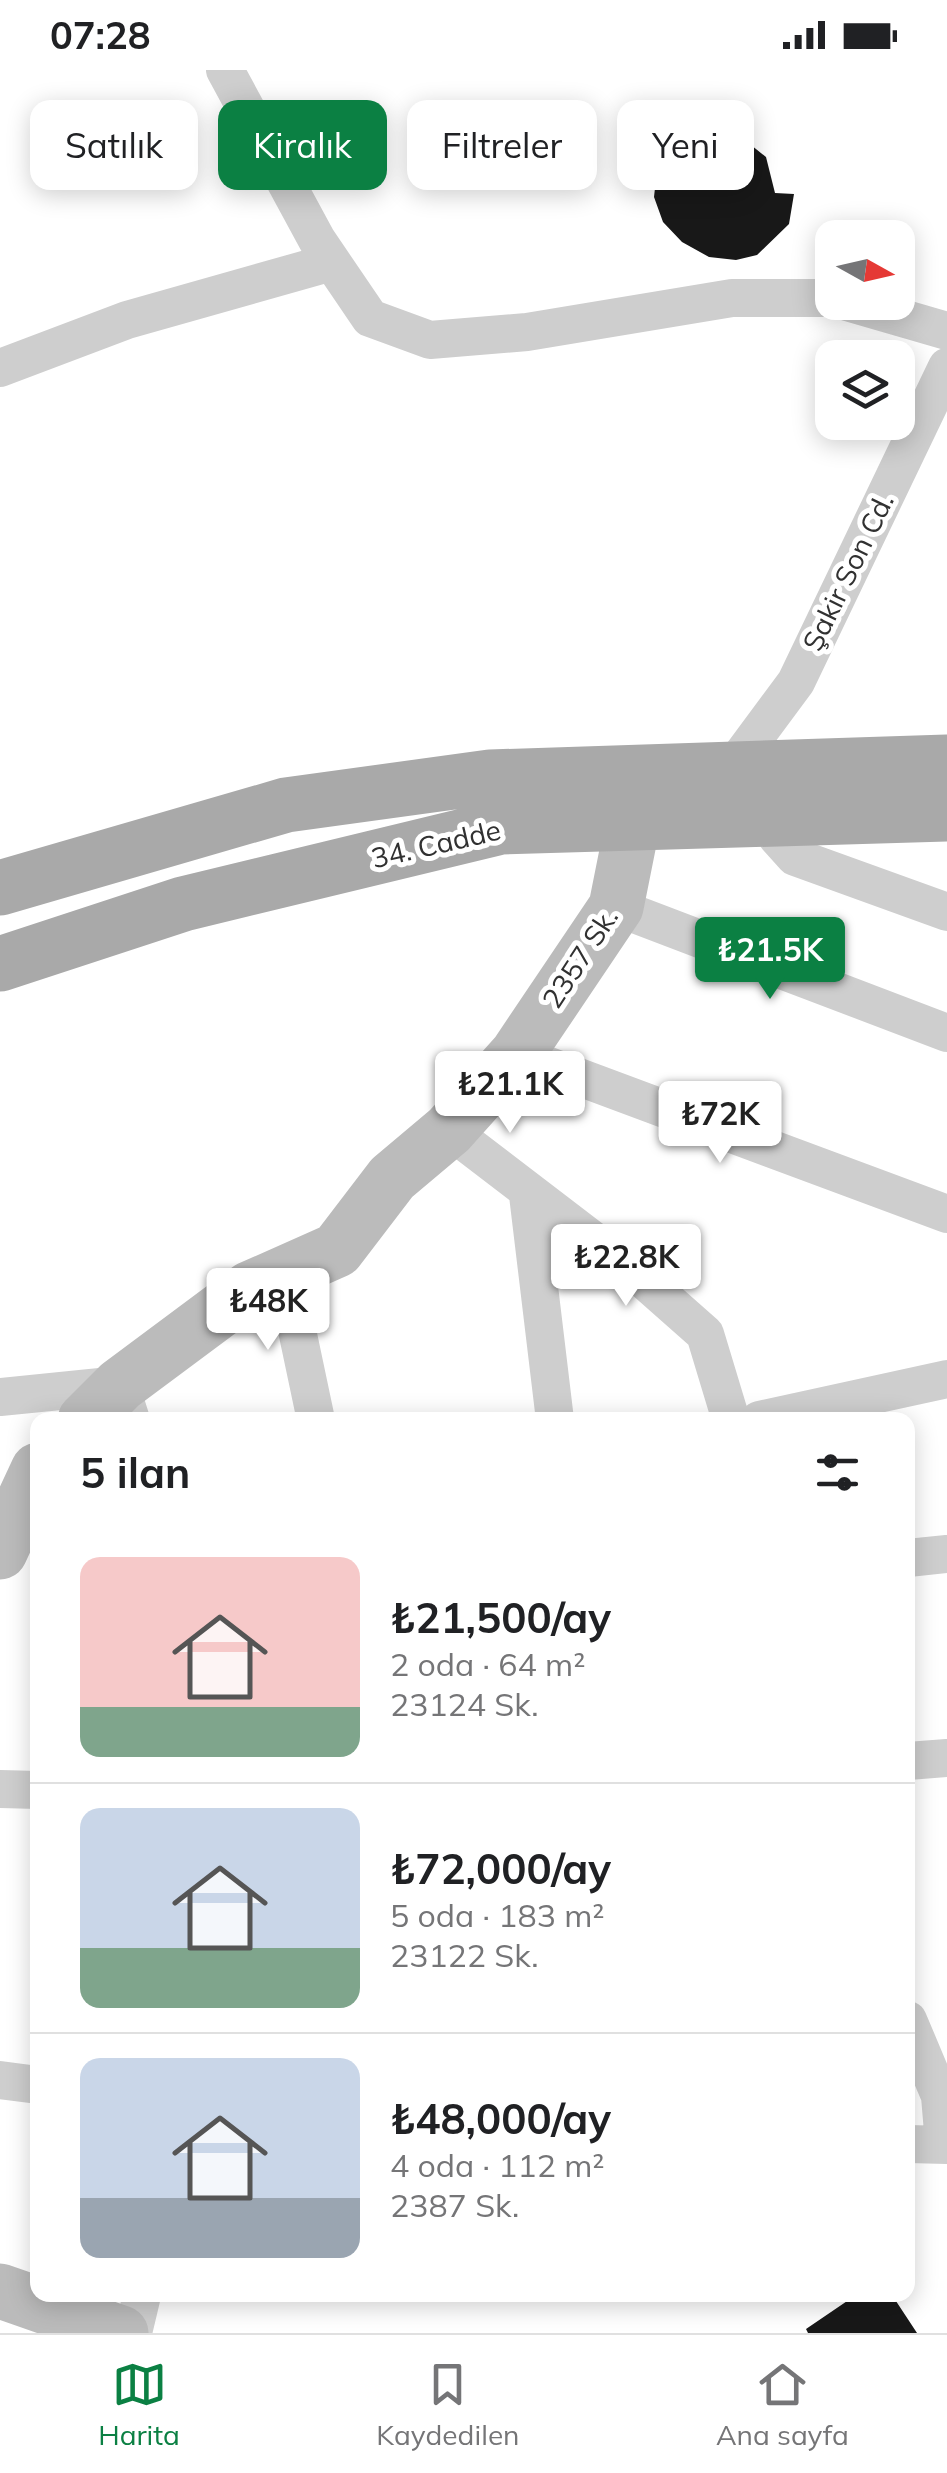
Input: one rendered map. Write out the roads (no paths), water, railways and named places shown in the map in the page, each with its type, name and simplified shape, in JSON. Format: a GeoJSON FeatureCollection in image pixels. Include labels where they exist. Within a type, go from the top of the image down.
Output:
{"type":"FeatureCollection","features":[{"type":"Feature","properties":{"kind":"main road","name":"34. Cadde"},"geometry":{"type":"LineString","coordinates":[[0,888],[286,804],[490,777],[947,762]]}},
{"type":"Feature","properties":{"kind":"main road","name":"34. Cadde"},"geometry":{"type":"LineString","coordinates":[[0,964],[183,904],[501,826],[947,814]]}},
{"type":"Feature","properties":{"kind":"street"},"geometry":{"type":"LineString","coordinates":[[225,70],[332,262],[370,318],[430,340],[527,332],[732,298],[815,298]]}},
{"type":"Feature","properties":{"kind":"street"},"geometry":{"type":"LineString","coordinates":[[0,368],[127,320],[332,262]]}},
{"type":"Feature","properties":{"kind":"street"},"geometry":{"type":"LineString","coordinates":[[909,320],[947,331]]}},
{"type":"Feature","properties":{"kind":"street","name":"Şakir Son Cd."},"geometry":{"type":"LineString","coordinates":[[733,767],[796,682],[947,367]]}},
{"type":"Feature","properties":{"kind":"street"},"geometry":{"type":"LineString","coordinates":[[778,816],[777,838],[795,856],[947,912]]}},
{"type":"Feature","properties":{"kind":"street","name":"2357 Sk."},"geometry":{"type":"LineString","coordinates":[[112,1408],[249,1289],[337,1250],[392,1178],[449,1130],[517,1054],[616,907],[633,822]]}},
{"type":"Feature","properties":{"kind":"street"},"geometry":{"type":"LineString","coordinates":[[616,907],[947,1033]]}},
{"type":"Feature","properties":{"kind":"street"},"geometry":{"type":"LineString","coordinates":[[517,1054],[947,1214]]}},
{"type":"Feature","properties":{"kind":"street"},"geometry":{"type":"LineString","coordinates":[[449,1130],[528,1195],[636,1274],[705,1334],[729,1412]]}},
{"type":"Feature","properties":{"kind":"street"},"geometry":{"type":"LineString","coordinates":[[528,1195],[554,1412]]}},
{"type":"Feature","properties":{"kind":"street"},"geometry":{"type":"LineString","coordinates":[[285,1273],[314,1412]]}},
{"type":"Feature","properties":{"kind":"street"},"geometry":{"type":"LineString","coordinates":[[796,1412],[947,1379]]}},
{"type":"Feature","properties":{"kind":"street"},"geometry":{"type":"LineString","coordinates":[[0,1397],[112,1408]]}},
{"type":"Feature","properties":{"kind":"street"},"geometry":{"type":"LineString","coordinates":[[0,1552],[30,1487]]}},
{"type":"Feature","properties":{"kind":"street"},"geometry":{"type":"LineString","coordinates":[[915,1557],[947,1554]]}},
{"type":"Feature","properties":{"kind":"street"},"geometry":{"type":"LineString","coordinates":[[915,1761],[947,1758]]}},
{"type":"Feature","properties":{"kind":"street"},"geometry":{"type":"LineString","coordinates":[[0,1789],[30,1790]]}},
{"type":"Feature","properties":{"kind":"street"},"geometry":{"type":"LineString","coordinates":[[915,2037],[940,2096],[933,2144]]}},
{"type":"Feature","properties":{"kind":"street"},"geometry":{"type":"LineString","coordinates":[[0,2080],[30,2084]]}},
{"type":"Feature","properties":{"kind":"street"},"geometry":{"type":"LineString","coordinates":[[0,2291],[30,2301]]}},
{"type":"Feature","properties":{"kind":"street"},"geometry":{"type":"LineString","coordinates":[[32,2302],[121,2333]]}},
{"type":"Feature","properties":{"kind":"street"},"geometry":{"type":"LineString","coordinates":[[133,2333],[140,2302]]}}]}
